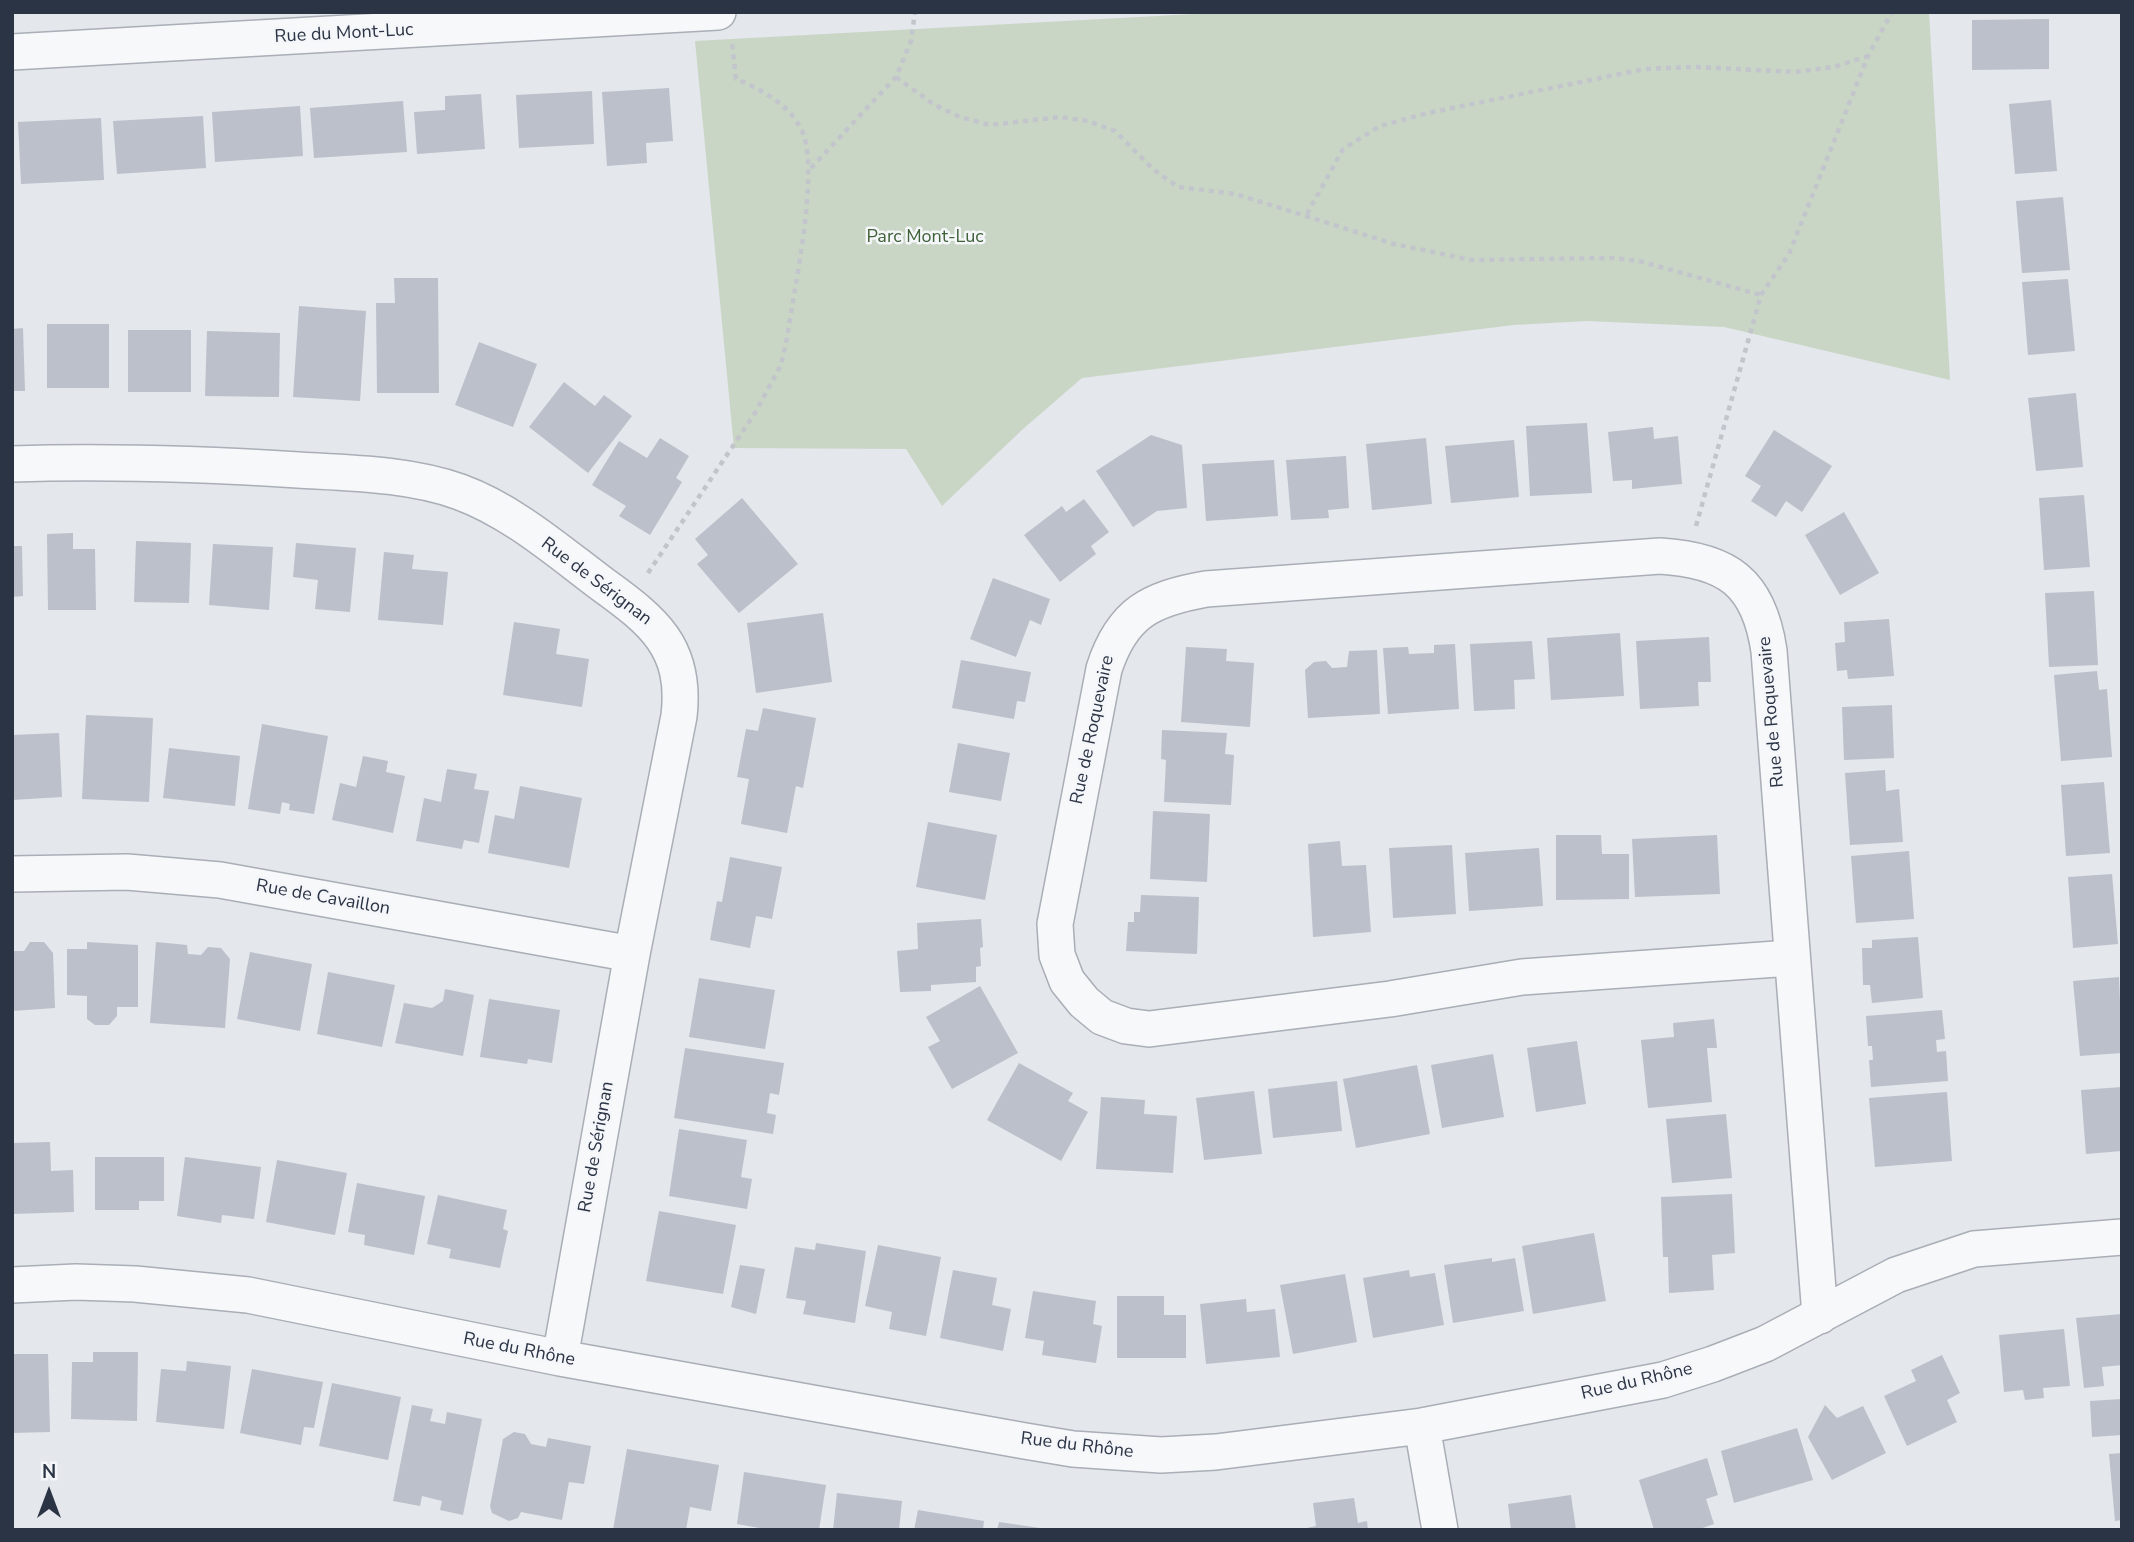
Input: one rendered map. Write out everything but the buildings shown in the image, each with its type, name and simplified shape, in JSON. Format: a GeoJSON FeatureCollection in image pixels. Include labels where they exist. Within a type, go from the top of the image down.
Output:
{"type":"FeatureCollection","features":[{"type":"Feature","properties":{"kind":"street","name":"Rue du Mont-Luc"},"geometry":{"type":"LineString","coordinates":[[12,52],[493,19],[725,26]]}},
{"type":"Feature","properties":{"kind":"street","name":"Rue de Sérignan"},"geometry":{"type":"LineString","coordinates":[[12,464],[252,467],[419,482],[459,492],[496,508],[628,603],[655,627],[670,647],[678,669],[681,692],[560,1358]]}},
{"type":"Feature","properties":{"kind":"street","name":"Rue de Roquevaire"},"geometry":{"type":"LineString","coordinates":[[1791,958],[1521,977],[1390,999],[1149,1029],[1126,1026],[1102,1017],[1084,1002],[1068,981],[1057,955],[1055,924],[1104,669],[1112,643],[1127,622],[1148,605],[1171,595],[1206,589],[1660,556],[1713,564],[1740,580],[1756,601],[1765,625],[1820,1316]]}},
{"type":"Feature","properties":{"kind":"street","name":"Rue de Cavaillon"},"geometry":{"type":"LineString","coordinates":[[12,874],[127,872],[220,880],[632,954]]}},
{"type":"Feature","properties":{"kind":"street","name":"Rue du Rhône"},"geometry":{"type":"LineString","coordinates":[[12,1285],[88,1282],[235,1293],[560,1358],[1025,1441],[1119,1453],[1216,1452],[1422,1426],[1663,1380],[1765,1344],[1896,1275],[1974,1249],[2122,1237]]}},
{"type":"Feature","properties":{"kind":"street"},"geometry":{"type":"LineString","coordinates":[[1422,1426],[1440,1530]]}},
{"type":"Feature","properties":{"kind":"path"},"geometry":{"type":"LineString","coordinates":[[810,169],[896,78],[911,41],[915,12]]}},
{"type":"Feature","properties":{"kind":"path"},"geometry":{"type":"LineString","coordinates":[[1687,558],[1761,295],[1789,254],[1868,56],[1892,12]]}},
{"type":"Feature","properties":{"kind":"path"},"geometry":{"type":"LineString","coordinates":[[628,603],[734,448],[781,365],[810,169],[804,134],[787,109],[759,89],[736,79],[725,26]]}},
{"type":"Feature","properties":{"kind":"path"},"geometry":{"type":"LineString","coordinates":[[1307,214],[1343,149],[1380,127],[1441,110],[1645,69],[1694,67],[1795,72],[1834,67],[1868,56]]}},
{"type":"Feature","properties":{"kind":"path"},"geometry":{"type":"LineString","coordinates":[[896,78],[933,104],[960,117],[990,125],[1060,117],[1088,121],[1115,131],[1154,170],[1178,187],[1236,194],[1307,214],[1353,233],[1472,260],[1613,258],[1639,261],[1761,295]]}},
{"type":"Feature","properties":{"kind":"green space","name":"Parc Mont-Luc"},"geometry":{"type":"Polygon","coordinates":[[[1231,12],[1929,12],[1950,380],[1724,327],[1587,321],[1514,325],[1082,378],[1023,429],[942,506],[906,449],[734,448],[695,41],[1231,12]]]}}]}
